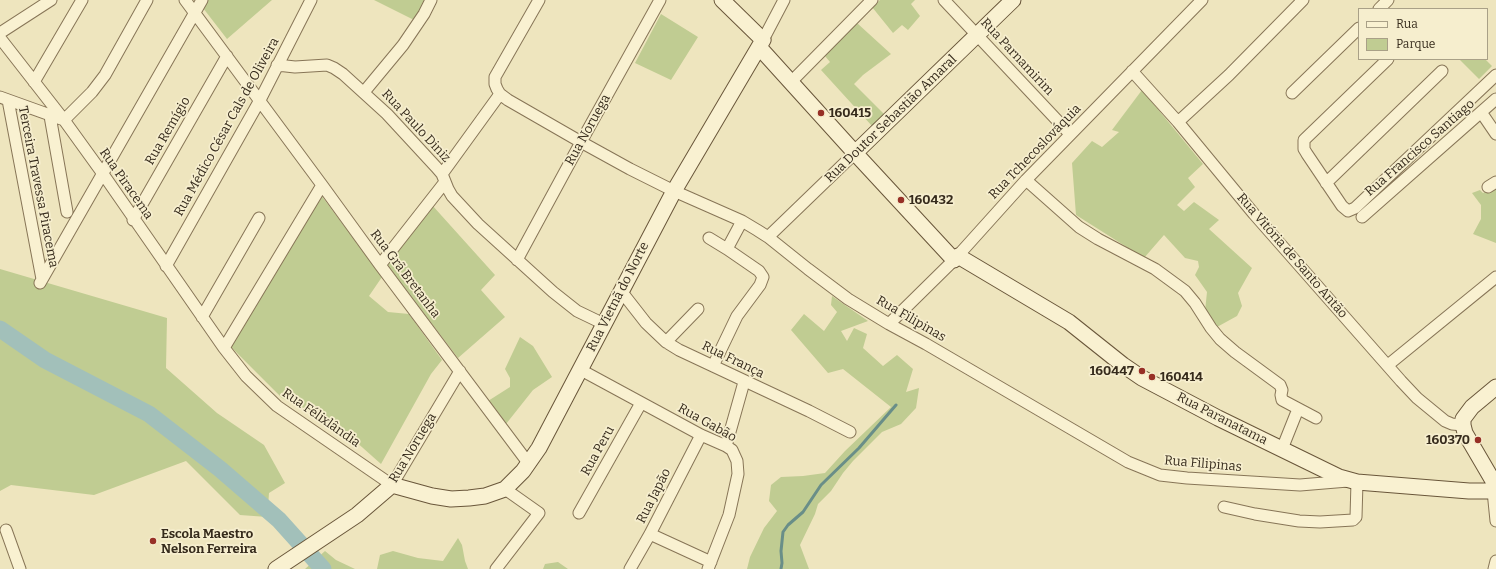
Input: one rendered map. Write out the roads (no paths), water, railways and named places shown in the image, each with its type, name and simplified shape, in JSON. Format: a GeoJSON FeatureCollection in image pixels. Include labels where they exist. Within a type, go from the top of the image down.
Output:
{"type":"FeatureCollection","features":[{"type":"Feature","properties":{"kind":"street"},"geometry":{"type":"LineString","coordinates":[[0,34],[51,0]]}},
{"type":"Feature","properties":{"kind":"street"},"geometry":{"type":"LineString","coordinates":[[34,82],[82,0]]}},
{"type":"Feature","properties":{"kind":"street"},"geometry":{"type":"LineString","coordinates":[[4,98],[64,120],[92,92],[105,75],[147,0]]}},
{"type":"Feature","properties":{"kind":"street","name":"Rua Grã Bretanha"},"geometry":{"type":"LineString","coordinates":[[185,0],[529,464]]}},
{"type":"Feature","properties":{"kind":"street"},"geometry":{"type":"LineString","coordinates":[[103,174],[202,0]]}},
{"type":"Feature","properties":{"kind":"street","name":"Rua Médico César Cals de Oliveira"},"geometry":{"type":"LineString","coordinates":[[166,266],[260,100],[311,0]]}},
{"type":"Feature","properties":{"kind":"street"},"geometry":{"type":"LineString","coordinates":[[364,92],[403,45],[424,14],[431,0]]}},
{"type":"Feature","properties":{"kind":"street"},"geometry":{"type":"LineString","coordinates":[[380,265],[443,178],[500,94],[495,84],[495,78],[539,0]]}},
{"type":"Feature","properties":{"kind":"street","name":"Rua Noruega"},"geometry":{"type":"LineString","coordinates":[[517,260],[660,0]]}},
{"type":"Feature","properties":{"kind":"street","name":"Rua Paranatama"},"geometry":{"type":"LineString","coordinates":[[722,0],[761,44],[790,83],[855,154],[956,258],[1069,322],[1123,365],[1142,378],[1218,418],[1334,475],[1355,482],[1494,483]]}},
{"type":"Feature","properties":{"kind":"street","name":"Rua Vietnã do Norte"},"geometry":{"type":"LineString","coordinates":[[392,485],[432,496],[451,499],[485,496],[505,489],[529,464],[581,370],[674,191],[761,44],[784,0]]}},
{"type":"Feature","properties":{"kind":"street"},"geometry":{"type":"LineString","coordinates":[[790,83],[872,0]]}},
{"type":"Feature","properties":{"kind":"street","name":"Rua Parnamirim"},"geometry":{"type":"LineString","coordinates":[[944,0],[1070,134]]}},
{"type":"Feature","properties":{"kind":"street","name":"Rua Doutor Sebastião Amaral"},"geometry":{"type":"LineString","coordinates":[[768,237],[1013,0]]}},
{"type":"Feature","properties":{"kind":"street","name":"Rua Tchecoslováquia"},"geometry":{"type":"LineString","coordinates":[[889,324],[956,258],[1026,180],[1202,0]]}},
{"type":"Feature","properties":{"kind":"street"},"geometry":{"type":"LineString","coordinates":[[1178,122],[1229,74],[1303,0]]}},
{"type":"Feature","properties":{"kind":"street"},"geometry":{"type":"LineString","coordinates":[[1380,8],[1388,0]]}},
{"type":"Feature","properties":{"kind":"street"},"geometry":{"type":"LineString","coordinates":[[1292,93],[1358,29]]}},
{"type":"Feature","properties":{"kind":"street","name":"Rua Piracema"},"geometry":{"type":"LineString","coordinates":[[0,38],[64,120],[224,348]]}},
{"type":"Feature","properties":{"kind":"street","name":"Rua Remígio"},"geometry":{"type":"LineString","coordinates":[[133,220],[227,56]]}},
{"type":"Feature","properties":{"kind":"street"},"geometry":{"type":"LineString","coordinates":[[1387,60],[1306,137],[1303,144],[1304,149],[1326,183],[1346,210],[1351,211],[1496,75]]}},
{"type":"Feature","properties":{"kind":"street","name":"Rua Paulo Diniz"},"geometry":{"type":"LineString","coordinates":[[277,65],[295,67],[327,65],[344,74],[387,114],[443,178],[448,189],[461,206],[517,260],[577,311],[604,324]]}},
{"type":"Feature","properties":{"kind":"street","name":"Rua Vitória de Santo Antão"},"geometry":{"type":"LineString","coordinates":[[1132,71],[1178,122],[1254,214],[1417,398],[1452,424],[1463,425]]}},
{"type":"Feature","properties":{"kind":"street"},"geometry":{"type":"LineString","coordinates":[[1326,183],[1442,71]]}},
{"type":"Feature","properties":{"kind":"street","name":"Rua Filipinas"},"geometry":{"type":"LineString","coordinates":[[500,94],[581,142],[674,191],[742,221],[768,237],[848,299],[1128,462],[1160,475],[1188,478],[1293,485],[1355,482]]}},
{"type":"Feature","properties":{"kind":"street","name":"Terceira Travessa Piracema"},"geometry":{"type":"LineString","coordinates":[[4,98],[41,281],[103,174]]}},
{"type":"Feature","properties":{"kind":"street","name":"Rua Francisco Santiago"},"geometry":{"type":"LineString","coordinates":[[1362,217],[1496,99]]}},
{"type":"Feature","properties":{"kind":"street"},"geometry":{"type":"LineString","coordinates":[[1481,112],[1496,134]]}},
{"type":"Feature","properties":{"kind":"street"},"geometry":{"type":"LineString","coordinates":[[50,116],[67,212]]}},
{"type":"Feature","properties":{"kind":"street"},"geometry":{"type":"LineString","coordinates":[[1026,180],[1079,227],[1098,239],[1155,269],[1184,291],[1195,303],[1220,339],[1280,385],[1282,390],[1282,400],[1316,418]]}},
{"type":"Feature","properties":{"kind":"street"},"geometry":{"type":"LineString","coordinates":[[224,348],[322,185]]}},
{"type":"Feature","properties":{"kind":"street"},"geometry":{"type":"LineString","coordinates":[[202,317],[259,218]]}},
{"type":"Feature","properties":{"kind":"street"},"geometry":{"type":"LineString","coordinates":[[727,249],[742,221]]}},
{"type":"Feature","properties":{"kind":"street"},"geometry":{"type":"LineString","coordinates":[[708,238],[759,271],[763,278],[737,316],[713,366]]}},
{"type":"Feature","properties":{"kind":"street"},"geometry":{"type":"LineString","coordinates":[[1388,365],[1496,277]]}},
{"type":"Feature","properties":{"kind":"street","name":"Rua França"},"geometry":{"type":"LineString","coordinates":[[621,291],[646,323],[666,342],[744,382],[809,411],[850,432]]}},
{"type":"Feature","properties":{"kind":"street"},"geometry":{"type":"LineString","coordinates":[[666,342],[698,309]]}},
{"type":"Feature","properties":{"kind":"street","name":"Rua Félixlândia"},"geometry":{"type":"LineString","coordinates":[[224,348],[246,376],[276,406],[392,485]]}},
{"type":"Feature","properties":{"kind":"street","name":"Rua Gabão"},"geometry":{"type":"LineString","coordinates":[[581,370],[701,435],[726,446],[732,450],[736,456],[738,474],[729,515],[710,566]]}},
{"type":"Feature","properties":{"kind":"street","name":"Rua Noruega"},"geometry":{"type":"LineString","coordinates":[[281,566],[358,515],[392,485],[460,371]]}},
{"type":"Feature","properties":{"kind":"street"},"geometry":{"type":"LineString","coordinates":[[726,446],[744,382]]}},
{"type":"Feature","properties":{"kind":"street"},"geometry":{"type":"LineString","coordinates":[[1496,387],[1472,407],[1463,419],[1465,433],[1494,483],[1496,521]]}},
{"type":"Feature","properties":{"kind":"street","name":"Rua Peru"},"geometry":{"type":"LineString","coordinates":[[579,513],[642,403]]}},
{"type":"Feature","properties":{"kind":"street"},"geometry":{"type":"LineString","coordinates":[[1282,449],[1298,409]]}},
{"type":"Feature","properties":{"kind":"street","name":"Rua Japão"},"geometry":{"type":"LineString","coordinates":[[630,569],[650,534],[701,435]]}},
{"type":"Feature","properties":{"kind":"street"},"geometry":{"type":"LineString","coordinates":[[1224,507],[1299,521],[1320,522],[1353,520],[1356,517],[1355,482]]}},
{"type":"Feature","properties":{"kind":"street"},"geometry":{"type":"LineString","coordinates":[[496,569],[539,513],[505,489]]}},
{"type":"Feature","properties":{"kind":"street"},"geometry":{"type":"LineString","coordinates":[[6,530],[20,569]]}},
{"type":"Feature","properties":{"kind":"street"},"geometry":{"type":"LineString","coordinates":[[650,534],[710,566]]}},
{"type":"Feature","properties":{"kind":"street"},"geometry":{"type":"LineString","coordinates":[[1494,569],[1496,561]]}},
{"type":"Feature","properties":{"kind":"waterway"},"geometry":{"type":"LineString","coordinates":[[0,329],[45,360],[149,414],[220,469],[279,520],[323,569]]}},
{"type":"Feature","properties":{"kind":"waterway"},"geometry":{"type":"LineString","coordinates":[[781,569],[783,532],[788,525],[803,512],[821,485],[859,448],[896,405]]}},
{"type":"Feature","properties":{"kind":"place","name":"160415"},"geometry":{"type":"Point","coordinates":[821,113]}},
{"type":"Feature","properties":{"kind":"place","name":"160432"},"geometry":{"type":"Point","coordinates":[901,200]}},
{"type":"Feature","properties":{"kind":"place","name":"160447"},"geometry":{"type":"Point","coordinates":[1142,371]}},
{"type":"Feature","properties":{"kind":"place","name":"160414"},"geometry":{"type":"Point","coordinates":[1152,377]}},
{"type":"Feature","properties":{"kind":"place","name":"160370"},"geometry":{"type":"Point","coordinates":[1478,440]}},
{"type":"Feature","properties":{"kind":"place","name":"Escola Maestro Nelson Ferreira"},"geometry":{"type":"Point","coordinates":[153,541]}}]}
